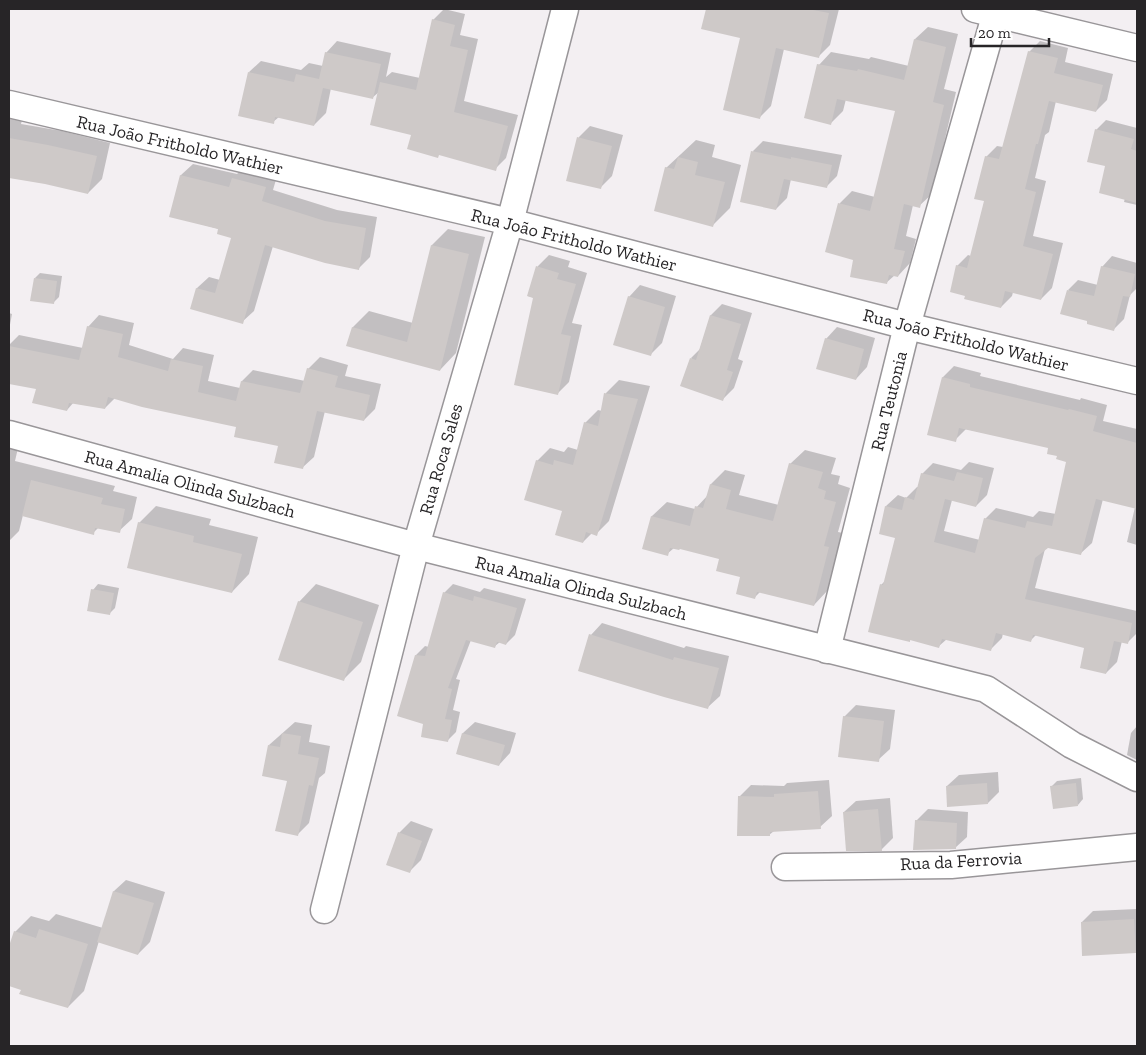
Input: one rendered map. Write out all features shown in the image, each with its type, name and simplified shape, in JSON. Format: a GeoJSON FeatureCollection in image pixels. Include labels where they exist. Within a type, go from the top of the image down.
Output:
{"type":"FeatureCollection","features":[{"type":"Feature","properties":{"kind":"street","name":"Rua Roca Sales"},"geometry":{"type":"LineString","coordinates":[[324,910],[416,546],[510,222],[565,9]]}},
{"type":"Feature","properties":{"kind":"street"},"geometry":{"type":"LineString","coordinates":[[989,10],[1137,48]]}},
{"type":"Feature","properties":{"kind":"street","name":"Rua Teutonia"},"geometry":{"type":"LineString","coordinates":[[827,650],[907,326],[989,10]]}},
{"type":"Feature","properties":{"kind":"street","name":"Rua João Fritholdo Wathier"},"geometry":{"type":"LineString","coordinates":[[9,104],[510,222],[907,326],[1137,382]]}},
{"type":"Feature","properties":{"kind":"street","name":"Rua Amalia Olinda Sulzbach"},"geometry":{"type":"LineString","coordinates":[[9,434],[416,546],[986,689],[1072,745],[1137,778]]}},
{"type":"Feature","properties":{"kind":"street","name":"Rua da Ferrovia"},"geometry":{"type":"LineString","coordinates":[[785,867],[951,865],[1137,847]]}},
{"type":"Feature","properties":{"kind":"building"},"geometry":{"type":"Polygon","coordinates":[[[706,9],[808,9],[829,13],[819,58],[776,48],[760,119],[723,110],[740,38],[701,29],[706,9]]]}},
{"type":"Feature","properties":{"kind":"building"},"geometry":{"type":"Polygon","coordinates":[[[432,19],[455,25],[450,46],[468,50],[454,112],[508,126],[496,171],[439,155],[438,158],[407,149],[411,135],[370,125],[380,82],[416,90],[432,19]]]}},
{"type":"Feature","properties":{"kind":"building"},"geometry":{"type":"Polygon","coordinates":[[[914,39],[946,47],[933,102],[944,105],[920,208],[904,204],[894,249],[905,251],[898,277],[889,275],[887,284],[850,277],[853,260],[825,252],[838,203],[870,211],[895,111],[837,99],[831,125],[804,118],[817,64],[857,71],[858,69],[904,80],[914,39]]]}},
{"type":"Feature","properties":{"kind":"building"},"geometry":{"type":"Polygon","coordinates":[[[1028,51],[1058,58],[1054,73],[1103,85],[1096,112],[1049,101],[1025,189],[1036,192],[1023,246],[1053,254],[1041,300],[1005,291],[1001,308],[964,299],[965,296],[950,292],[956,265],[967,268],[984,201],[974,199],[985,156],[999,159],[1028,51]]]}},
{"type":"Feature","properties":{"kind":"building"},"geometry":{"type":"Polygon","coordinates":[[[325,52],[381,64],[373,99],[323,88],[314,126],[275,117],[274,124],[238,116],[248,72],[294,82],[296,74],[319,79],[325,52]]]}},
{"type":"Feature","properties":{"kind":"building"},"geometry":{"type":"Polygon","coordinates":[[[1095,129],[1134,139],[1131,149],[1137,151],[1137,203],[1099,193],[1105,166],[1087,162],[1095,129]]]}},
{"type":"Feature","properties":{"kind":"building"},"geometry":{"type":"Polygon","coordinates":[[[577,137],[612,146],[601,189],[566,181],[577,137]]]}},
{"type":"Feature","properties":{"kind":"building"},"geometry":{"type":"Polygon","coordinates":[[[9,138],[97,156],[88,194],[9,178],[9,138]]]}},
{"type":"Feature","properties":{"kind":"building"},"geometry":{"type":"Polygon","coordinates":[[[751,151],[832,165],[827,188],[784,179],[776,210],[740,202],[751,151]]]}},
{"type":"Feature","properties":{"kind":"building"},"geometry":{"type":"Polygon","coordinates":[[[678,157],[698,162],[695,175],[725,182],[713,227],[654,211],[665,167],[674,169],[678,157]]]}},
{"type":"Feature","properties":{"kind":"building"},"geometry":{"type":"Polygon","coordinates":[[[180,175],[229,187],[232,178],[266,187],[262,201],[325,221],[366,228],[359,270],[325,263],[265,245],[243,324],[190,309],[196,288],[215,293],[231,238],[217,234],[218,229],[169,217],[180,175]]]}},
{"type":"Feature","properties":{"kind":"building"},"geometry":{"type":"Polygon","coordinates":[[[431,245],[469,254],[440,371],[346,346],[352,327],[407,342],[431,245]]]}},
{"type":"Feature","properties":{"kind":"building"},"geometry":{"type":"Polygon","coordinates":[[[536,266],[559,273],[557,279],[576,284],[561,334],[571,336],[558,395],[514,385],[533,298],[527,296],[536,266]]]}},
{"type":"Feature","properties":{"kind":"building"},"geometry":{"type":"Polygon","coordinates":[[[1101,266],[1135,274],[1130,297],[1123,296],[1114,331],[1060,314],[1067,290],[1094,296],[1101,266]]]}},
{"type":"Feature","properties":{"kind":"building"},"geometry":{"type":"Polygon","coordinates":[[[34,278],[57,281],[54,304],[30,301],[34,278]]]}},
{"type":"Feature","properties":{"kind":"building"},"geometry":{"type":"Polygon","coordinates":[[[628,296],[665,307],[651,356],[613,345],[628,296]]]}},
{"type":"Feature","properties":{"kind":"building"},"geometry":{"type":"Polygon","coordinates":[[[710,315],[741,324],[727,370],[733,372],[723,401],[680,386],[690,358],[696,360],[710,315]]]}},
{"type":"Feature","properties":{"kind":"building"},"geometry":{"type":"Polygon","coordinates":[[[87,326],[123,334],[118,357],[168,371],[171,359],[203,366],[198,392],[236,401],[241,381],[300,393],[307,368],[338,376],[335,387],[370,395],[364,421],[317,411],[303,469],[274,463],[278,446],[234,437],[236,427],[142,407],[108,397],[105,409],[69,403],[67,411],[32,403],[36,389],[9,384],[9,346],[79,360],[87,326]]]}},
{"type":"Feature","properties":{"kind":"building"},"geometry":{"type":"Polygon","coordinates":[[[825,338],[864,349],[856,380],[816,369],[825,338]]]}},
{"type":"Feature","properties":{"kind":"building"},"geometry":{"type":"Polygon","coordinates":[[[942,377],[970,384],[970,387],[1097,416],[1093,431],[1137,443],[1137,509],[1096,499],[1081,555],[1048,548],[1035,558],[1025,599],[1132,623],[1128,644],[1114,641],[1106,674],[1080,668],[1084,648],[1033,635],[1031,642],[996,633],[991,651],[942,639],[939,648],[868,632],[880,584],[883,585],[895,538],[879,534],[885,506],[902,510],[905,497],[914,500],[921,473],[954,481],[957,472],[983,478],[976,507],[945,499],[934,542],[975,553],[984,518],[1025,528],[1027,521],[1052,526],[1066,462],[1056,459],[1057,456],[1047,454],[1048,448],[959,428],[956,442],[927,435],[942,377]]]}},
{"type":"Feature","properties":{"kind":"building"},"geometry":{"type":"Polygon","coordinates":[[[604,393],[638,399],[597,536],[586,532],[583,543],[555,535],[562,511],[524,500],[536,460],[553,465],[554,460],[573,465],[584,422],[598,426],[604,393]]]}},
{"type":"Feature","properties":{"kind":"building"},"geometry":{"type":"Polygon","coordinates":[[[789,463],[823,472],[818,488],[826,491],[824,499],[836,502],[824,546],[829,547],[814,606],[757,592],[755,599],[736,594],[740,577],[716,571],[719,559],[680,549],[670,548],[668,556],[642,549],[651,516],[690,526],[695,506],[703,508],[710,484],[731,490],[726,509],[773,521],[789,463]]]}},
{"type":"Feature","properties":{"kind":"building"},"geometry":{"type":"Polygon","coordinates":[[[31,480],[103,498],[101,504],[125,509],[120,533],[95,528],[94,535],[22,516],[31,480]]]}},
{"type":"Feature","properties":{"kind":"building"},"geometry":{"type":"Polygon","coordinates":[[[138,522],[194,536],[193,542],[242,554],[232,593],[127,568],[138,522]]]}},
{"type":"Feature","properties":{"kind":"building"},"geometry":{"type":"Polygon","coordinates":[[[91,589],[114,593],[110,615],[87,611],[91,589]]]}},
{"type":"Feature","properties":{"kind":"building"},"geometry":{"type":"Polygon","coordinates":[[[443,592],[473,601],[474,596],[517,608],[506,645],[497,642],[495,648],[466,640],[448,688],[452,689],[445,719],[452,720],[448,742],[421,737],[423,724],[397,716],[415,655],[425,656],[443,592]]]}},
{"type":"Feature","properties":{"kind":"building"},"geometry":{"type":"Polygon","coordinates":[[[298,601],[363,622],[344,681],[278,660],[298,601]]]}},
{"type":"Feature","properties":{"kind":"building"},"geometry":{"type":"Polygon","coordinates":[[[589,634],[673,660],[674,657],[719,668],[708,709],[578,671],[589,634]]]}},
{"type":"Feature","properties":{"kind":"building"},"geometry":{"type":"Polygon","coordinates":[[[843,716],[884,721],[879,762],[838,757],[843,716]]]}},
{"type":"Feature","properties":{"kind":"building"},"geometry":{"type":"Polygon","coordinates":[[[282,733],[301,736],[298,754],[319,758],[313,786],[309,785],[298,836],[275,831],[287,781],[262,776],[268,745],[280,747],[282,733]]]}},
{"type":"Feature","properties":{"kind":"building"},"geometry":{"type":"Polygon","coordinates":[[[462,733],[505,745],[499,766],[456,754],[462,733]]]}},
{"type":"Feature","properties":{"kind":"building"},"geometry":{"type":"Polygon","coordinates":[[[987,783],[988,804],[947,807],[946,786],[987,783]]]}},
{"type":"Feature","properties":{"kind":"building"},"geometry":{"type":"Polygon","coordinates":[[[1076,783],[1078,806],[1053,809],[1050,786],[1076,783]]]}},
{"type":"Feature","properties":{"kind":"building"},"geometry":{"type":"Polygon","coordinates":[[[818,791],[821,829],[770,832],[770,836],[737,836],[738,796],[774,797],[774,794],[818,791]]]}},
{"type":"Feature","properties":{"kind":"building"},"geometry":{"type":"Polygon","coordinates":[[[878,809],[882,851],[846,851],[843,812],[878,809]]]}},
{"type":"Feature","properties":{"kind":"building"},"geometry":{"type":"Polygon","coordinates":[[[915,820],[957,823],[956,849],[913,850],[915,820]]]}},
{"type":"Feature","properties":{"kind":"building"},"geometry":{"type":"Polygon","coordinates":[[[398,832],[422,841],[410,873],[386,865],[398,832]]]}},
{"type":"Feature","properties":{"kind":"building"},"geometry":{"type":"Polygon","coordinates":[[[113,891],[154,903],[138,955],[97,942],[113,891]]]}},
{"type":"Feature","properties":{"kind":"building"},"geometry":{"type":"Polygon","coordinates":[[[1134,919],[1136,953],[1082,956],[1081,922],[1134,919]]]}},
{"type":"Feature","properties":{"kind":"building"},"geometry":{"type":"Polygon","coordinates":[[[39,929],[88,944],[68,1008],[19,994],[21,990],[9,986],[9,946],[14,931],[36,938],[39,929]]]}}]}
